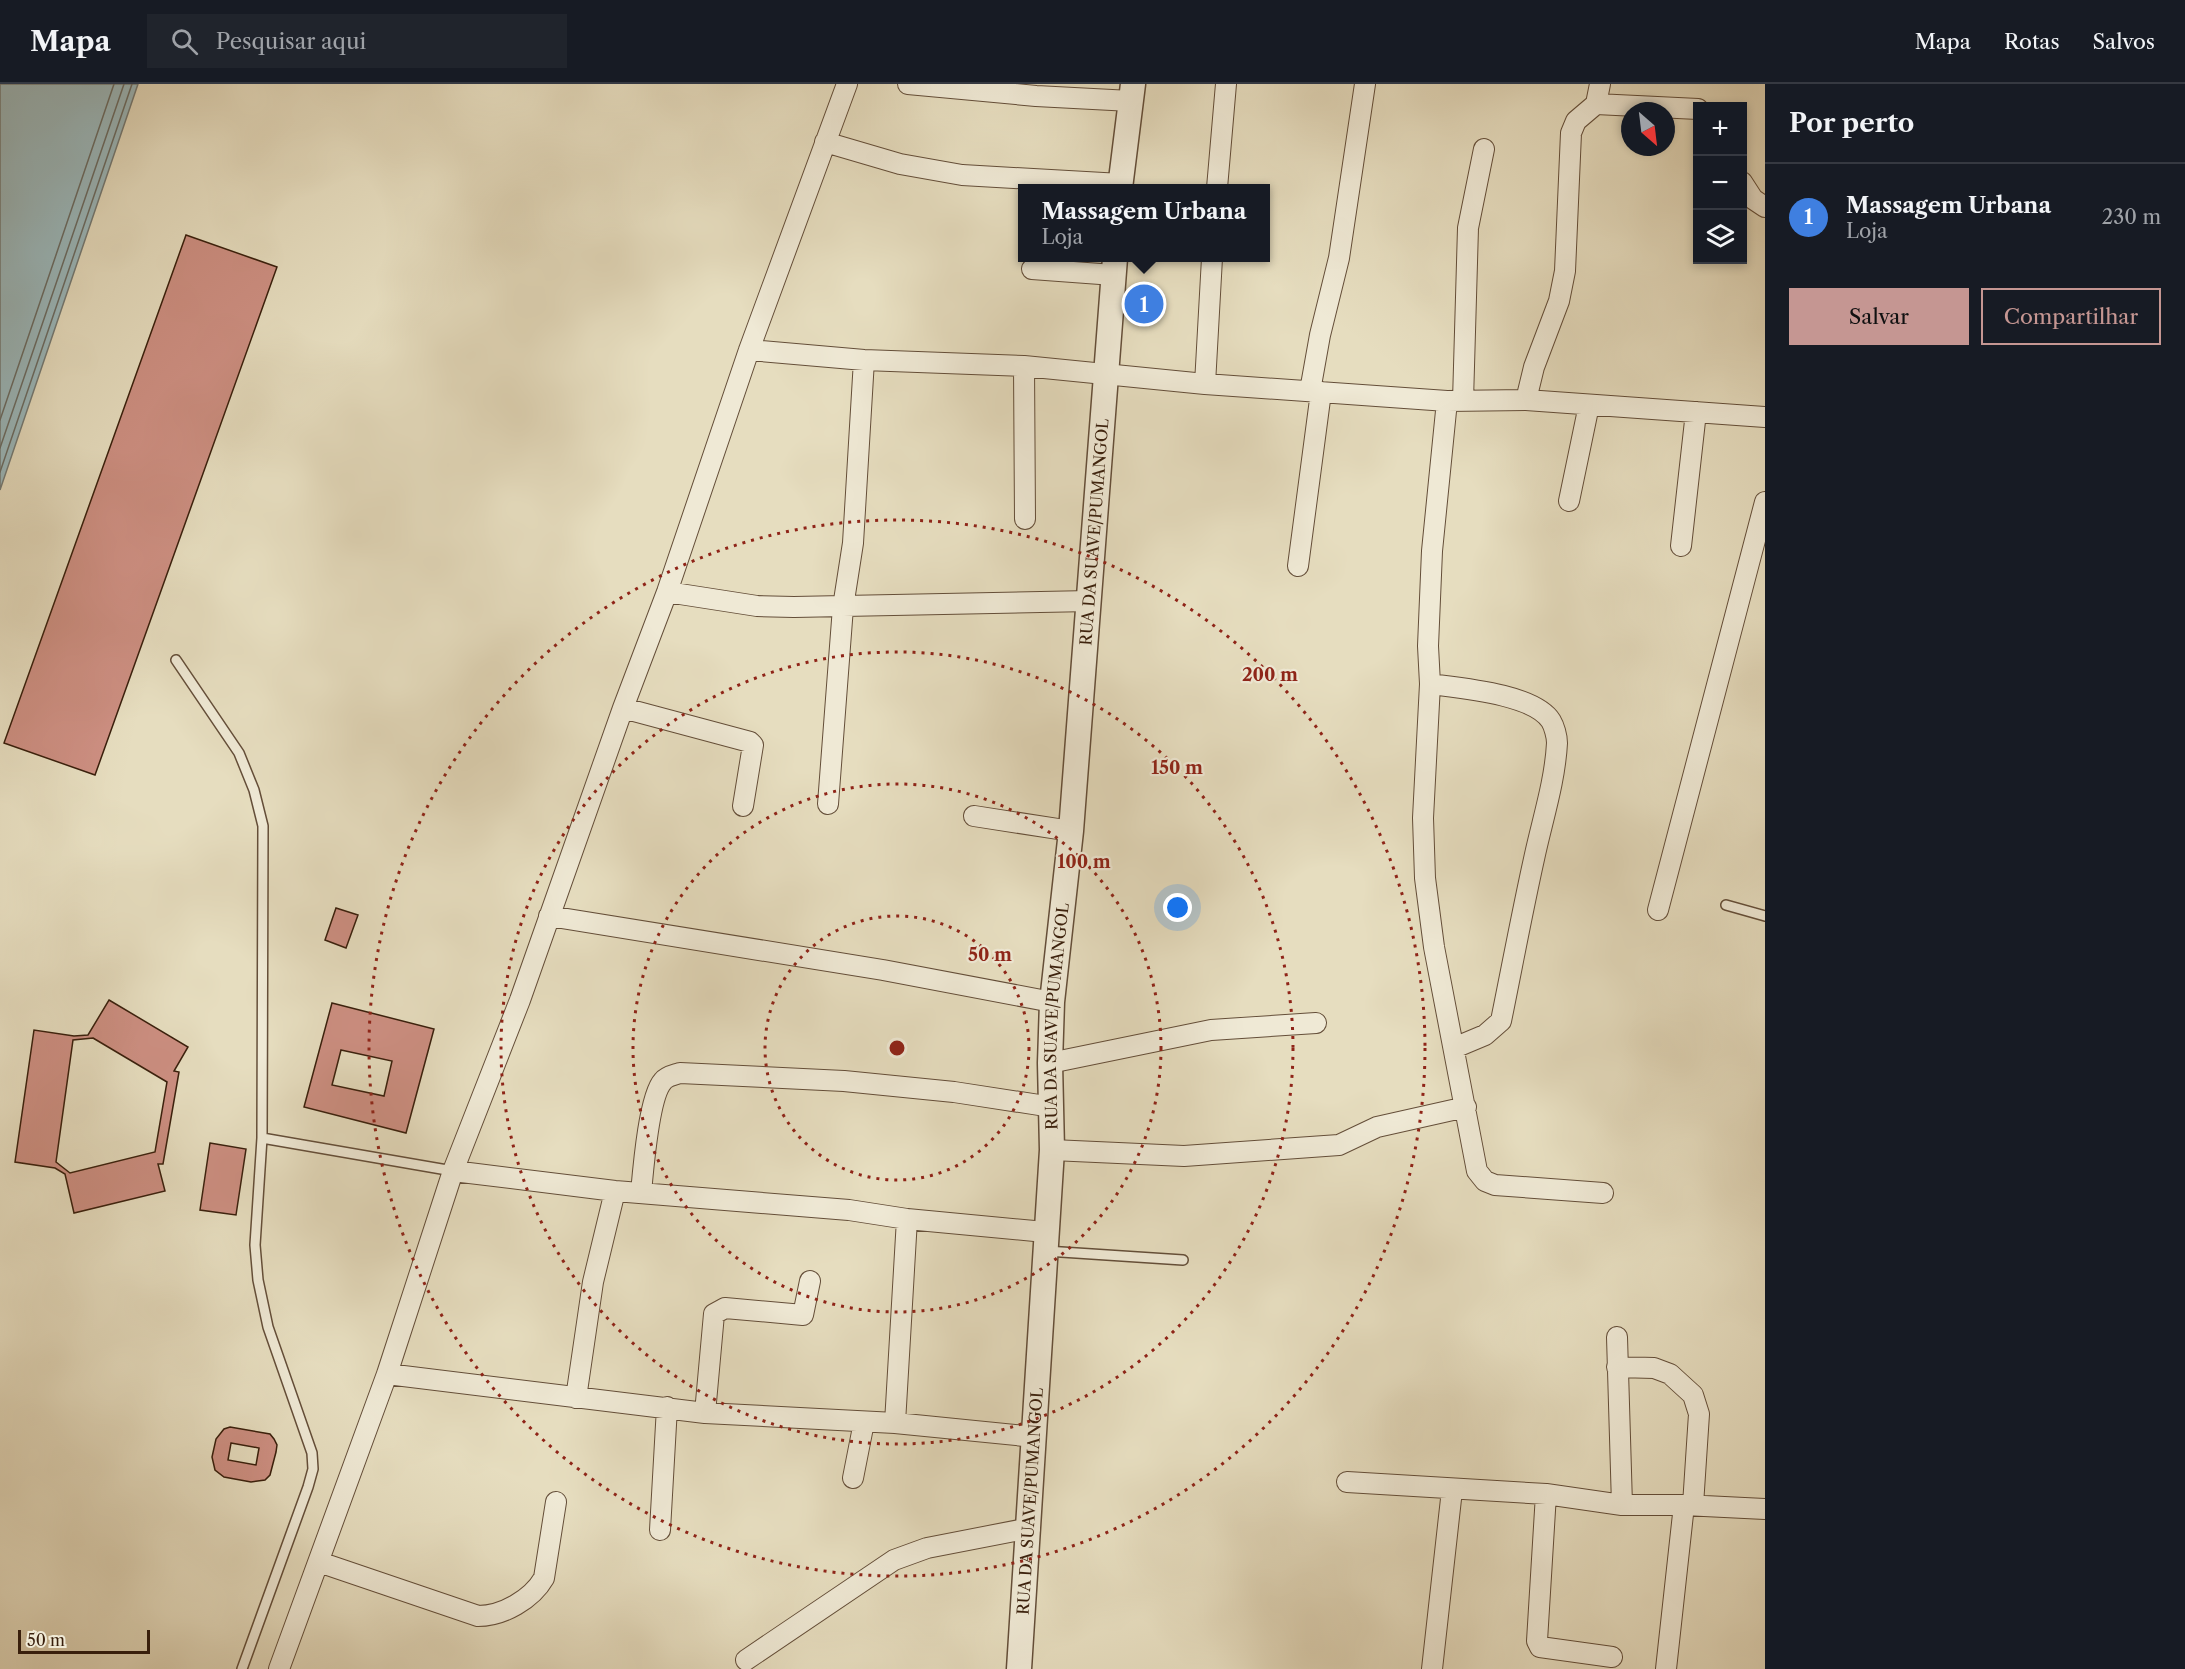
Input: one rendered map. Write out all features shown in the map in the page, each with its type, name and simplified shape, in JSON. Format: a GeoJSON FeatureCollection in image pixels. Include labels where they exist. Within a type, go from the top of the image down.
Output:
{"type":"FeatureCollection","features":[{"type":"Feature","properties":{"kind":"street"},"geometry":{"type":"LineString","coordinates":[[279,1669],[387,1374],[453,1171],[520,1000],[623,708],[667,592],[749,350],[847,84]]}},
{"type":"Feature","properties":{"kind":"street"},"geometry":{"type":"LineString","coordinates":[[908,84],[1014,95],[1132,93],[1120,184]]}},
{"type":"Feature","properties":{"kind":"street"},"geometry":{"type":"LineString","coordinates":[[1217,184],[1226,84]]}},
{"type":"Feature","properties":{"kind":"street"},"geometry":{"type":"LineString","coordinates":[[1298,566],[1320,335],[1339,258],[1365,84]]}},
{"type":"Feature","properties":{"kind":"street"},"geometry":{"type":"LineString","coordinates":[[1526,400],[1543,339],[1558,301],[1565,271],[1571,134],[1576,121],[1596,104],[1600,84]]}},
{"type":"Feature","properties":{"kind":"street"},"geometry":{"type":"LineString","coordinates":[[1596,104],[1693,109]]}},
{"type":"Feature","properties":{"kind":"street"},"geometry":{"type":"LineString","coordinates":[[825,142],[900,164],[962,175],[1091,184]]}},
{"type":"Feature","properties":{"kind":"street"},"geometry":{"type":"LineString","coordinates":[[1484,149],[1468,228],[1455,401],[1432,551],[1428,646],[1430,684],[1423,818],[1425,878],[1434,946],[1477,1171],[1485,1181],[1495,1185],[1603,1193]]}},
{"type":"Feature","properties":{"kind":"street"},"geometry":{"type":"LineString","coordinates":[[1747,189],[1753,199],[1765,207]]}},
{"type":"Feature","properties":{"kind":"street"},"geometry":{"type":"LineString","coordinates":[[1205,384],[1212,262]]}},
{"type":"Feature","properties":{"kind":"street"},"geometry":{"type":"LineString","coordinates":[[1032,269],[1114,266]]}},
{"type":"Feature","properties":{"kind":"street","name":"RUA DA SUAVE/PUMANGOL"},"geometry":{"type":"LineString","coordinates":[[1019,1669],[1030,1528],[1044,1242],[1052,1150],[1050,1063],[1052,1002],[1071,831],[1114,266]]}},
{"type":"Feature","properties":{"kind":"street"},"geometry":{"type":"LineString","coordinates":[[749,350],[864,360],[1024,366],[1106,372],[1205,384],[1316,392],[1455,401],[1526,400],[1765,417]]}},
{"type":"Feature","properties":{"kind":"street"},"geometry":{"type":"LineString","coordinates":[[828,804],[843,607],[853,543],[864,360]]}},
{"type":"Feature","properties":{"kind":"street"},"geometry":{"type":"LineString","coordinates":[[1024,366],[1025,519]]}},
{"type":"Feature","properties":{"kind":"street"},"geometry":{"type":"LineString","coordinates":[[1569,501],[1589,405]]}},
{"type":"Feature","properties":{"kind":"street"},"geometry":{"type":"LineString","coordinates":[[1682,546],[1696,412]]}},
{"type":"Feature","properties":{"kind":"street"},"geometry":{"type":"LineString","coordinates":[[1658,910],[1765,502]]}},
{"type":"Feature","properties":{"kind":"street"},"geometry":{"type":"LineString","coordinates":[[667,592],[757,606],[843,607],[1090,601]]}},
{"type":"Feature","properties":{"kind":"street"},"geometry":{"type":"LineString","coordinates":[[1430,684],[1471,690],[1530,705],[1544,713],[1551,722],[1557,740],[1554,774],[1511,963],[1501,1021],[1485,1035],[1455,1048]]}},
{"type":"Feature","properties":{"kind":"street"},"geometry":{"type":"LineString","coordinates":[[623,708],[750,742],[753,746],[743,806]]}},
{"type":"Feature","properties":{"kind":"street"},"geometry":{"type":"LineString","coordinates":[[974,816],[1071,831]]}},
{"type":"Feature","properties":{"kind":"street"},"geometry":{"type":"LineString","coordinates":[[549,916],[883,970],[1052,1002]]}},
{"type":"Feature","properties":{"kind":"street"},"geometry":{"type":"LineString","coordinates":[[1050,1063],[1211,1030],[1316,1023]]}},
{"type":"Feature","properties":{"kind":"street"},"geometry":{"type":"LineString","coordinates":[[641,1193],[645,1153],[658,1089],[669,1076],[680,1073],[844,1081],[1052,1107]]}},
{"type":"Feature","properties":{"kind":"street"},"geometry":{"type":"LineString","coordinates":[[1052,1150],[1184,1156],[1339,1145],[1377,1127],[1466,1107]]}},
{"type":"Feature","properties":{"kind":"street"},"geometry":{"type":"LineString","coordinates":[[453,1171],[615,1191],[849,1210],[1044,1242]]}},
{"type":"Feature","properties":{"kind":"street"},"geometry":{"type":"LineString","coordinates":[[576,1398],[593,1282],[615,1191]]}},
{"type":"Feature","properties":{"kind":"street"},"geometry":{"type":"LineString","coordinates":[[895,1423],[907,1219]]}},
{"type":"Feature","properties":{"kind":"street"},"geometry":{"type":"LineString","coordinates":[[705,1413],[714,1314],[725,1308],[803,1315],[810,1281]]}},
{"type":"Feature","properties":{"kind":"street"},"geometry":{"type":"LineString","coordinates":[[1617,1337],[1622,1504]]}},
{"type":"Feature","properties":{"kind":"street"},"geometry":{"type":"LineString","coordinates":[[1617,1367],[1654,1368],[1662,1371],[1684,1385],[1693,1395],[1699,1414],[1666,1669]]}},
{"type":"Feature","properties":{"kind":"street"},"geometry":{"type":"LineString","coordinates":[[387,1374],[705,1413],[895,1423],[1035,1437]]}},
{"type":"Feature","properties":{"kind":"street"},"geometry":{"type":"LineString","coordinates":[[660,1530],[667,1407]]}},
{"type":"Feature","properties":{"kind":"street"},"geometry":{"type":"LineString","coordinates":[[853,1478],[864,1422]]}},
{"type":"Feature","properties":{"kind":"street"},"geometry":{"type":"LineString","coordinates":[[1347,1482],[1546,1494],[1622,1504],[1765,1509]]}},
{"type":"Feature","properties":{"kind":"street"},"geometry":{"type":"LineString","coordinates":[[1432,1669],[1452,1490]]}},
{"type":"Feature","properties":{"kind":"street"},"geometry":{"type":"LineString","coordinates":[[1546,1494],[1537,1641],[1540,1647],[1612,1657]]}},
{"type":"Feature","properties":{"kind":"street"},"geometry":{"type":"LineString","coordinates":[[320,1562],[478,1616],[488,1616],[528,1599],[538,1589],[544,1578],[556,1502]]}},
{"type":"Feature","properties":{"kind":"street"},"geometry":{"type":"LineString","coordinates":[[746,1660],[894,1560],[927,1548],[1030,1528]]}},
{"type":"Feature","properties":{"kind":"lane"},"geometry":{"type":"LineString","coordinates":[[176,660],[239,753],[254,790],[263,826],[262,1138],[255,1245],[258,1280],[281,1369],[312,1454],[313,1469],[242,1669]]}},
{"type":"Feature","properties":{"kind":"lane"},"geometry":{"type":"LineString","coordinates":[[1726,905],[1765,916]]}},
{"type":"Feature","properties":{"kind":"lane"},"geometry":{"type":"LineString","coordinates":[[262,1138],[453,1171]]}},
{"type":"Feature","properties":{"kind":"lane"},"geometry":{"type":"LineString","coordinates":[[1044,1242],[1184,1260]]}},
{"type":"Feature","properties":{"kind":"water"},"geometry":{"type":"Polygon","coordinates":[[[0,84],[138,84],[0,490],[0,84]]]}},
{"type":"Feature","properties":{"kind":"building"},"geometry":{"type":"Polygon","coordinates":[[[186,235],[277,267],[95,775],[4,743],[186,235]]]}},
{"type":"Feature","properties":{"kind":"building"},"geometry":{"type":"Polygon","coordinates":[[[336,908],[358,915],[346,948],[325,940],[336,908]]]}},
{"type":"Feature","properties":{"kind":"building"},"geometry":{"type":"Polygon","coordinates":[[[109,1000],[188,1047],[174,1071],[179,1072],[163,1164],[158,1164],[165,1191],[74,1213],[65,1174],[55,1168],[15,1162],[34,1030],[74,1036],[88,1035],[109,1000]],[[93,1038],[73,1040],[56,1162],[70,1173],[155,1152],[167,1082],[93,1038]]]}},
{"type":"Feature","properties":{"kind":"building"},"geometry":{"type":"Polygon","coordinates":[[[332,1003],[434,1029],[406,1133],[304,1107],[332,1003]],[[341,1050],[332,1085],[384,1096],[392,1061],[341,1050]]]}},
{"type":"Feature","properties":{"kind":"building"},"geometry":{"type":"Polygon","coordinates":[[[210,1143],[246,1149],[236,1215],[200,1210],[210,1143]]]}},
{"type":"Feature","properties":{"kind":"building"},"geometry":{"type":"Polygon","coordinates":[[[230,1427],[270,1434],[277,1445],[270,1475],[265,1480],[251,1482],[224,1477],[215,1470],[212,1457],[216,1439],[224,1429],[230,1427]],[[231,1443],[228,1460],[256,1465],[259,1448],[231,1443]]]}},
{"type":"Feature","properties":{"kind":"place","name":"Massagem Urbana"},"geometry":{"type":"Point","coordinates":[1144,304]}}]}
